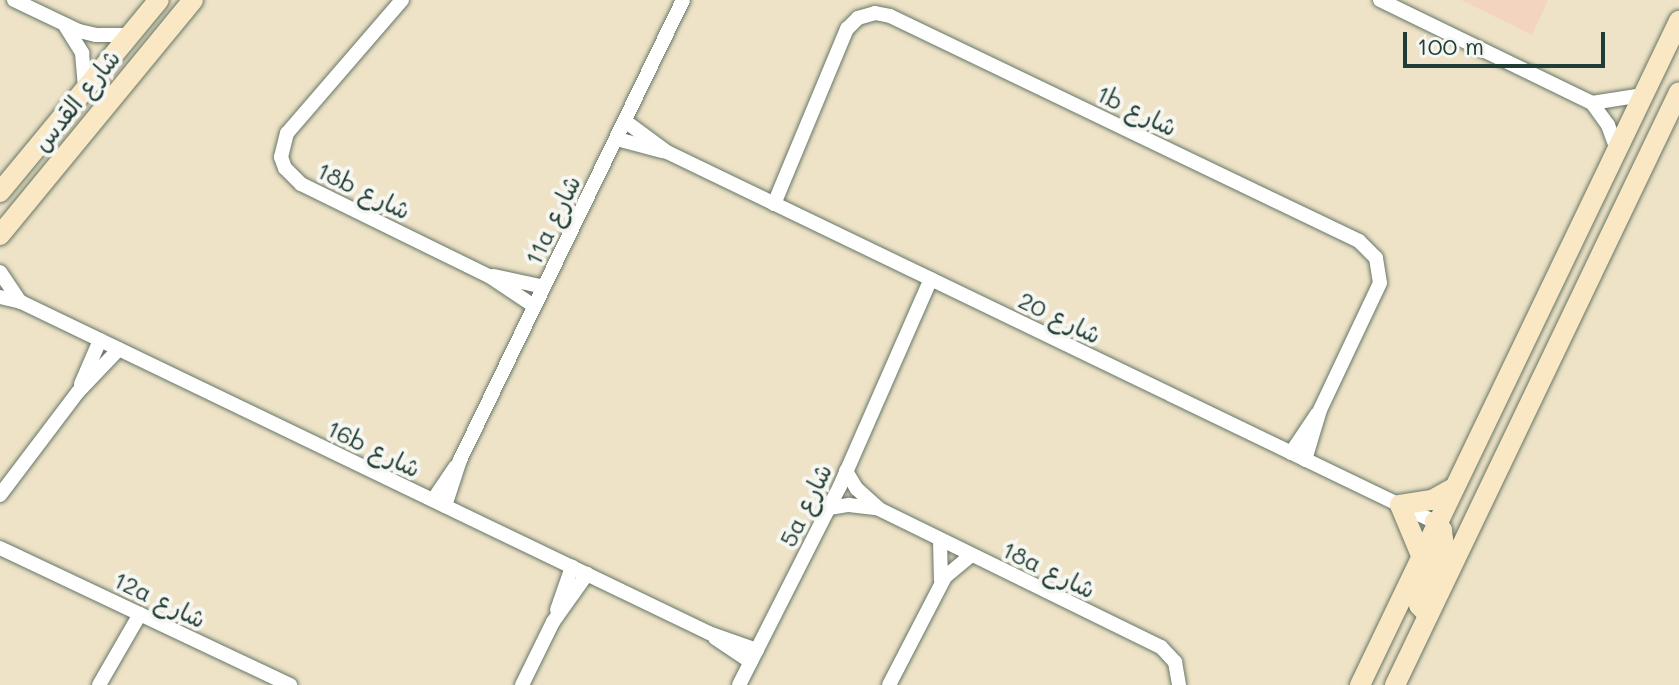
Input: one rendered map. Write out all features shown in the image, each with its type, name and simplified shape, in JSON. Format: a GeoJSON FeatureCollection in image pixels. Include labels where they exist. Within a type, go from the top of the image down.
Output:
{"type":"FeatureCollection","features":[{"type":"Feature","properties":{"kind":"street"},"geometry":{"type":"LineString","coordinates":[[14,0],[64,24],[96,35],[129,35]]}},
{"type":"Feature","properties":{"kind":"street","name":"شارع القدس"},"geometry":{"type":"LineString","coordinates":[[0,192],[159,0]]}},
{"type":"Feature","properties":{"kind":"street","name":"شارع القدس"},"geometry":{"type":"LineString","coordinates":[[0,235],[193,0]]}},
{"type":"Feature","properties":{"kind":"street","name":"18b شارع"},"geometry":{"type":"LineString","coordinates":[[402,0],[287,133],[281,157],[285,168],[301,184],[489,276],[534,306]]}},
{"type":"Feature","properties":{"kind":"street","name":"11a شارع"},"geometry":{"type":"LineString","coordinates":[[439,503],[683,0]]}},
{"type":"Feature","properties":{"kind":"street"},"geometry":{"type":"LineString","coordinates":[[1380,0],[1592,103],[1608,125],[1617,150]]}},
{"type":"Feature","properties":{"kind":"street","name":"1b شارع"},"geometry":{"type":"LineString","coordinates":[[770,202],[789,175],[794,153],[847,29],[866,14],[883,14],[1359,241],[1376,258],[1380,283],[1298,456]]}},
{"type":"Feature","properties":{"kind":"street"},"geometry":{"type":"LineString","coordinates":[[1360,685],[1450,490],[1548,296],[1679,21]]}},
{"type":"Feature","properties":{"kind":"street"},"geometry":{"type":"LineString","coordinates":[[64,24],[82,53],[85,87]]}},
{"type":"Feature","properties":{"kind":"street"},"geometry":{"type":"LineString","coordinates":[[1395,685],[1679,92]]}},
{"type":"Feature","properties":{"kind":"street"},"geometry":{"type":"LineString","coordinates":[[1592,103],[1643,95]]}},
{"type":"Feature","properties":{"kind":"street","name":"شارع 20"},"geometry":{"type":"LineString","coordinates":[[625,121],[667,152],[1435,522]]}},
{"type":"Feature","properties":{"kind":"street","name":"شارع 20"},"geometry":{"type":"LineString","coordinates":[[617,139],[667,152]]}},
{"type":"Feature","properties":{"kind":"street","name":"16b شارع"},"geometry":{"type":"LineString","coordinates":[[0,272],[10,291],[21,302]]}},
{"type":"Feature","properties":{"kind":"street","name":"18b شارع"},"geometry":{"type":"LineString","coordinates":[[489,276],[544,287]]}},
{"type":"Feature","properties":{"kind":"street","name":"5a شارع"},"geometry":{"type":"LineString","coordinates":[[739,685],[829,508],[936,282]]}},
{"type":"Feature","properties":{"kind":"street","name":"16b شارع"},"geometry":{"type":"LineString","coordinates":[[0,297],[21,302],[754,656]]}},
{"type":"Feature","properties":{"kind":"street"},"geometry":{"type":"LineString","coordinates":[[78,392],[100,340]]}},
{"type":"Feature","properties":{"kind":"street"},"geometry":{"type":"LineString","coordinates":[[0,495],[78,392],[119,349]]}},
{"type":"Feature","properties":{"kind":"street","name":"18a شارع"},"geometry":{"type":"LineString","coordinates":[[846,471],[857,489],[879,509],[1161,647],[1175,662],[1179,685]]}},
{"type":"Feature","properties":{"kind":"street"},"geometry":{"type":"LineString","coordinates":[[1420,553],[1400,505],[1432,500],[1450,490]]}},
{"type":"Feature","properties":{"kind":"street","name":"18a شارع"},"geometry":{"type":"LineString","coordinates":[[829,508],[849,505],[879,509]]}},
{"type":"Feature","properties":{"kind":"street"},"geometry":{"type":"LineString","coordinates":[[1428,615],[1419,605],[1418,593],[1443,540],[1442,530],[1435,522]]}},
{"type":"Feature","properties":{"kind":"street"},"geometry":{"type":"LineString","coordinates":[[940,540],[941,584]]}},
{"type":"Feature","properties":{"kind":"street","name":"12a شارع"},"geometry":{"type":"LineString","coordinates":[[4,547],[280,683]]}},
{"type":"Feature","properties":{"kind":"street"},"geometry":{"type":"LineString","coordinates":[[889,685],[941,584],[956,565],[970,556]]}},
{"type":"Feature","properties":{"kind":"street"},"geometry":{"type":"LineString","coordinates":[[522,685],[553,622],[572,567]]}},
{"type":"Feature","properties":{"kind":"street"},"geometry":{"type":"LineString","coordinates":[[553,622],[587,574]]}},
{"type":"Feature","properties":{"kind":"street"},"geometry":{"type":"LineString","coordinates":[[99,685],[134,611]]}},
{"type":"Feature","properties":{"kind":"shaded area"},"geometry":{"type":"Polygon","coordinates":[[[1461,0],[1548,0],[1532,35],[1461,0]]]}}]}
